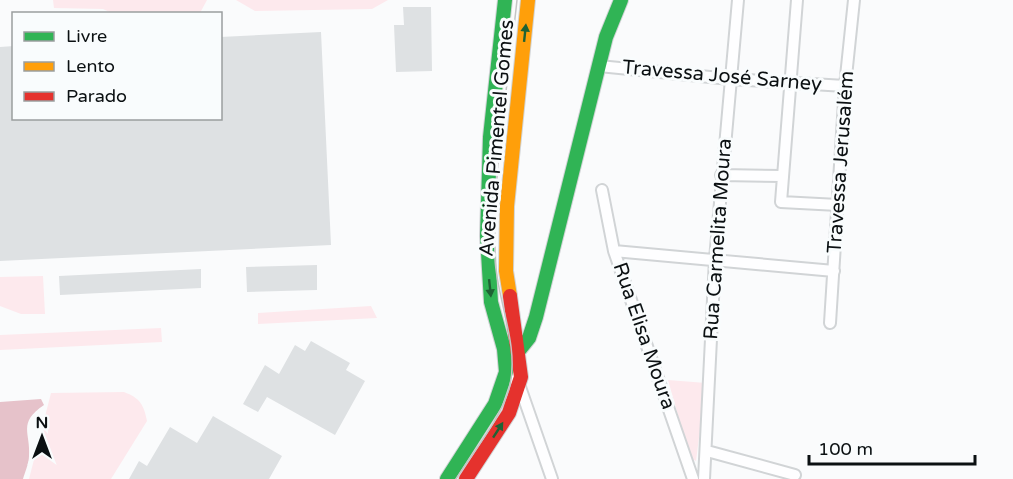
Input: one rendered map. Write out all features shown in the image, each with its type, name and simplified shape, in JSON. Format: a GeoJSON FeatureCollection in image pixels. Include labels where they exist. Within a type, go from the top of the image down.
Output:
{"type":"FeatureCollection","features":[{"type":"Feature","properties":{"kind":"main road","name":"Avenida Pimentel Gomes"},"geometry":{"type":"LineString","coordinates":[[505,0],[488,171],[489,281],[506,368]]}},
{"type":"Feature","properties":{"kind":"main road","name":"Avenida Pimentel Gomes"},"geometry":{"type":"LineString","coordinates":[[466,479],[509,413],[520,387],[519,351],[508,299],[507,206],[528,0]]}},
{"type":"Feature","properties":{"kind":"main road"},"geometry":{"type":"LineString","coordinates":[[447,479],[495,404],[506,368],[528,338],[536,317],[606,37],[621,0]]}},
{"type":"Feature","properties":{"kind":"main road"},"geometry":{"type":"LineString","coordinates":[[493,103],[517,104]]}},
{"type":"Feature","properties":{"kind":"street","name":"Rua Carmelita Moura"},"geometry":{"type":"LineString","coordinates":[[704,479],[715,258],[738,0]]}},
{"type":"Feature","properties":{"kind":"street"},"geometry":{"type":"LineString","coordinates":[[797,0],[781,202],[838,205]]}},
{"type":"Feature","properties":{"kind":"street","name":"Travessa Jerusalém"},"geometry":{"type":"LineString","coordinates":[[830,324],[845,86],[854,0]]}},
{"type":"Feature","properties":{"kind":"street","name":"Travessa José Sarney"},"geometry":{"type":"LineString","coordinates":[[599,66],[730,79],[845,86]]}},
{"type":"Feature","properties":{"kind":"street"},"geometry":{"type":"LineString","coordinates":[[721,175],[782,176]]}},
{"type":"Feature","properties":{"kind":"street","name":"Rua Elisa Moura"},"geometry":{"type":"LineString","coordinates":[[603,190],[614,251],[693,479]]}},
{"type":"Feature","properties":{"kind":"street"},"geometry":{"type":"LineString","coordinates":[[614,251],[715,258],[834,271]]}},
{"type":"Feature","properties":{"kind":"street"},"geometry":{"type":"LineString","coordinates":[[506,368],[520,387],[552,479]]}},
{"type":"Feature","properties":{"kind":"street"},"geometry":{"type":"LineString","coordinates":[[707,451],[795,475]]}},
{"type":"Feature","properties":{"kind":"shaded area"},"geometry":{"type":"Polygon","coordinates":[[[53,0],[207,0],[201,12],[110,12],[103,9],[54,8],[53,0]]]}},
{"type":"Feature","properties":{"kind":"shaded area"},"geometry":{"type":"Polygon","coordinates":[[[236,0],[388,0],[372,9],[255,11],[236,0]]]}},
{"type":"Feature","properties":{"kind":"shaded area"},"geometry":{"type":"Polygon","coordinates":[[[43,276],[45,314],[21,314],[0,306],[0,277],[43,276]]]}},
{"type":"Feature","properties":{"kind":"shaded area"},"geometry":{"type":"Polygon","coordinates":[[[371,306],[377,318],[258,324],[258,313],[371,306]]]}},
{"type":"Feature","properties":{"kind":"shaded area"},"geometry":{"type":"Polygon","coordinates":[[[161,328],[162,342],[0,350],[0,335],[161,328]]]}},
{"type":"Feature","properties":{"kind":"shaded area"},"geometry":{"type":"Polygon","coordinates":[[[668,380],[706,383],[696,461],[690,458],[668,380]]]}},
{"type":"Feature","properties":{"kind":"shaded area"},"geometry":{"type":"Polygon","coordinates":[[[124,392],[140,403],[147,421],[111,479],[29,479],[51,393],[124,392]]]}},
{"type":"Feature","properties":{"kind":"shaded area"},"geometry":{"type":"Polygon","coordinates":[[[41,399],[44,405],[36,411],[28,423],[29,459],[23,479],[0,479],[0,402],[41,399]]]}},
{"type":"Feature","properties":{"kind":"building"},"geometry":{"type":"Polygon","coordinates":[[[403,7],[431,7],[432,71],[396,72],[394,25],[404,25],[403,7]]]}},
{"type":"Feature","properties":{"kind":"building"},"geometry":{"type":"Polygon","coordinates":[[[321,32],[331,245],[0,261],[0,47],[12,46],[12,120],[222,120],[222,37],[321,32]]]}},
{"type":"Feature","properties":{"kind":"building"},"geometry":{"type":"Polygon","coordinates":[[[317,265],[317,290],[247,292],[246,267],[317,265]]]}},
{"type":"Feature","properties":{"kind":"building"},"geometry":{"type":"Polygon","coordinates":[[[201,269],[201,288],[60,295],[59,276],[201,269]]]}},
{"type":"Feature","properties":{"kind":"building"},"geometry":{"type":"Polygon","coordinates":[[[311,341],[350,363],[346,370],[365,381],[335,435],[267,397],[258,412],[243,404],[265,365],[279,374],[295,345],[305,351],[311,341]]]}},
{"type":"Feature","properties":{"kind":"building"},"geometry":{"type":"Polygon","coordinates":[[[213,416],[282,456],[269,479],[129,479],[139,461],[147,466],[170,427],[197,443],[213,416]]]}},
{"type":"Feature","properties":{"kind":"tram line"},"geometry":{"type":"LineString","coordinates":[[456,479],[501,409],[510,385],[512,354],[497,275],[495,226],[498,161],[517,0]]}},
{"type":"Feature","properties":{"kind":"traffic: fast"},"geometry":{"type":"LineString","coordinates":[[447,479],[495,404],[506,372],[504,349],[491,302],[487,236],[490,137],[505,0]]}},
{"type":"Feature","properties":{"kind":"traffic: fast"},"geometry":{"type":"LineString","coordinates":[[517,353],[529,338],[536,317],[606,37],[621,0]]}},
{"type":"Feature","properties":{"kind":"traffic: slow"},"geometry":{"type":"LineString","coordinates":[[510,296],[506,271],[507,206],[528,0]]}},
{"type":"Feature","properties":{"kind":"traffic: jam"},"geometry":{"type":"LineString","coordinates":[[466,479],[509,413],[521,377],[510,296]]}}]}
